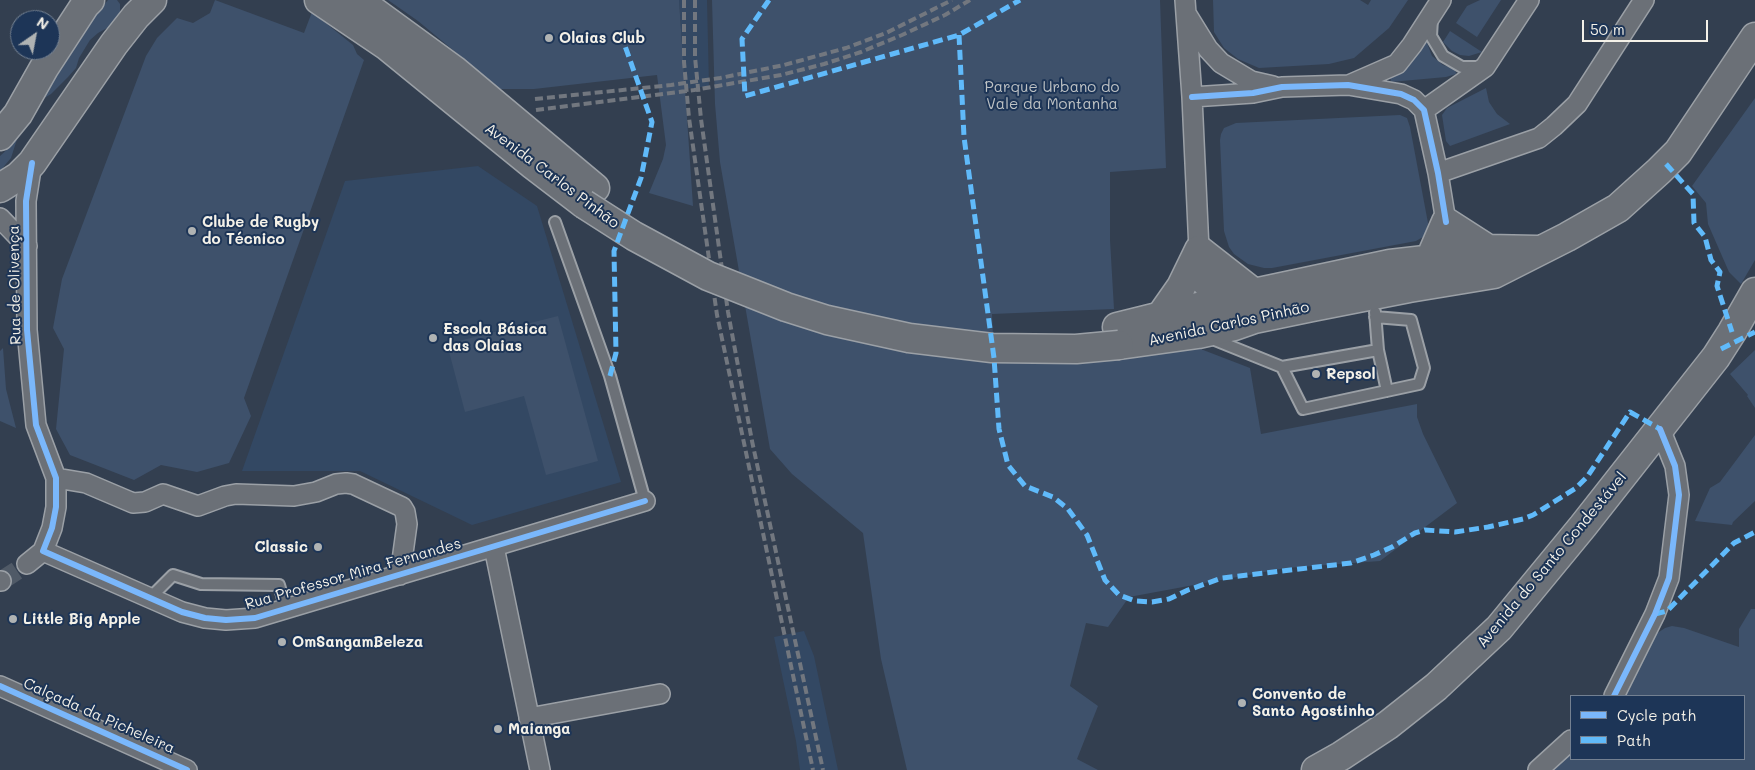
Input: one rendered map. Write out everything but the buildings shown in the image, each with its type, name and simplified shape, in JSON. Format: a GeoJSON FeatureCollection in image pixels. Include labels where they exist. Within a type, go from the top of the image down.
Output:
{"type":"FeatureCollection","features":[{"type":"Feature","properties":{"kind":"main road"},"geometry":{"type":"LineString","coordinates":[[0,188],[19,176],[32,163],[125,16],[136,16],[152,0]]}},
{"type":"Feature","properties":{"kind":"main road","name":"Avenida Carlos Pinhão"},"geometry":{"type":"LineString","coordinates":[[319,0],[387,46],[533,165],[590,196],[644,220],[716,259],[792,289],[832,302],[912,320],[985,328],[1118,336],[1198,334],[1234,326],[1254,306],[1390,264],[1460,256],[1488,249],[1541,250]]}},
{"type":"Feature","properties":{"kind":"main road","name":"Avenida Carlos Pinhão"},"geometry":{"type":"LineString","coordinates":[[358,0],[454,70],[590,196]]}},
{"type":"Feature","properties":{"kind":"main road"},"geometry":{"type":"LineString","coordinates":[[0,136],[18,114],[44,68],[89,1]]}},
{"type":"Feature","properties":{"kind":"main road","name":"Avenida Carlos Pinhão"},"geometry":{"type":"LineString","coordinates":[[1118,336],[1160,317],[1222,301],[1254,306],[1374,306],[1409,288],[1494,274],[1567,237],[1618,208],[1663,168],[1678,152],[1755,37]]}},
{"type":"Feature","properties":{"kind":"main road"},"geometry":{"type":"LineString","coordinates":[[1409,288],[1430,259],[1446,222],[1488,249]]}},
{"type":"Feature","properties":{"kind":"main road"},"geometry":{"type":"LineString","coordinates":[[1199,250],[1205,281],[1222,301]]}},
{"type":"Feature","properties":{"kind":"main road"},"geometry":{"type":"LineString","coordinates":[[1199,250],[1254,306]]}},
{"type":"Feature","properties":{"kind":"main road"},"geometry":{"type":"LineString","coordinates":[[1160,317],[1182,287],[1199,250]]}},
{"type":"Feature","properties":{"kind":"main road","name":"Avenida do Santo Condestável"},"geometry":{"type":"LineString","coordinates":[[1316,770],[1388,725],[1436,688],[1499,628],[1716,357],[1755,292]]}},
{"type":"Feature","properties":{"kind":"street"},"geometry":{"type":"LineString","coordinates":[[1424,110],[1485,67],[1529,0]]}},
{"type":"Feature","properties":{"kind":"street"},"geometry":{"type":"LineString","coordinates":[[1438,174],[1539,138],[1554,126],[1577,104],[1644,0]]}},
{"type":"Feature","properties":{"kind":"street"},"geometry":{"type":"LineString","coordinates":[[1185,6],[1208,49],[1221,63],[1251,81],[1282,88]]}},
{"type":"Feature","properties":{"kind":"street"},"geometry":{"type":"LineString","coordinates":[[1185,6],[1192,97],[1199,250]]}},
{"type":"Feature","properties":{"kind":"street"},"geometry":{"type":"LineString","coordinates":[[1348,85],[1397,64],[1412,45],[1436,6]]}},
{"type":"Feature","properties":{"kind":"street"},"geometry":{"type":"LineString","coordinates":[[1192,97],[1252,93],[1282,88],[1348,85],[1401,94],[1414,100],[1424,110],[1446,222]]}},
{"type":"Feature","properties":{"kind":"street","name":"Rua de Olivença"},"geometry":{"type":"LineString","coordinates":[[32,163],[26,201],[27,330],[36,425],[56,478],[56,507],[52,528],[43,551]]}},
{"type":"Feature","properties":{"kind":"street","name":"Rua de Olivença"},"geometry":{"type":"LineString","coordinates":[[0,218],[27,246]]}},
{"type":"Feature","properties":{"kind":"street"},"geometry":{"type":"LineString","coordinates":[[1614,695],[1655,614],[1669,578],[1679,494],[1675,466],[1660,429]]}},
{"type":"Feature","properties":{"kind":"street"},"geometry":{"type":"LineString","coordinates":[[56,478],[86,483],[134,503],[145,502],[163,494],[198,506],[236,494],[294,496],[316,492],[346,482],[402,508],[405,512],[407,524],[400,575]]}},
{"type":"Feature","properties":{"kind":"street","name":"Rua Professor Mira Fernandes"},"geometry":{"type":"LineString","coordinates":[[43,551],[182,612],[205,618],[226,620],[255,618],[645,502]]}},
{"type":"Feature","properties":{"kind":"street"},"geometry":{"type":"LineString","coordinates":[[494,547],[540,770]]}},
{"type":"Feature","properties":{"kind":"street"},"geometry":{"type":"LineString","coordinates":[[27,564],[43,551]]}},
{"type":"Feature","properties":{"kind":"street","name":"Calçada da Picheleira"},"geometry":{"type":"LineString","coordinates":[[1,687],[187,770]]}},
{"type":"Feature","properties":{"kind":"street"},"geometry":{"type":"LineString","coordinates":[[529,718],[660,694]]}},
{"type":"Feature","properties":{"kind":"street"},"geometry":{"type":"LineString","coordinates":[[1538,770],[1570,741]]}},
{"type":"Feature","properties":{"kind":"lane"},"geometry":{"type":"LineString","coordinates":[[1436,6],[1431,36],[1443,56],[1462,68],[1485,67]]}},
{"type":"Feature","properties":{"kind":"lane","name":"Rua Professor Mira Fernandes"},"geometry":{"type":"LineString","coordinates":[[555,222],[610,376],[645,502]]}},
{"type":"Feature","properties":{"kind":"lane"},"geometry":{"type":"LineString","coordinates":[[1282,367],[1303,409],[1419,384],[1424,368],[1412,320],[1374,306],[1378,350],[1387,390]]}},
{"type":"Feature","properties":{"kind":"lane"},"geometry":{"type":"LineString","coordinates":[[1198,334],[1282,367],[1378,350]]}},
{"type":"Feature","properties":{"kind":"lane"},"geometry":{"type":"LineString","coordinates":[[150,598],[173,575],[201,584],[279,585],[286,609]]}},
{"type":"Feature","properties":{"kind":"shaded area"},"geometry":{"type":"Polygon","coordinates":[[[679,0],[707,0],[709,86],[685,89],[679,0]]]}},
{"type":"Feature","properties":{"kind":"shaded area","name":"Escola Básica das Olaias"},"geometry":{"type":"Polygon","coordinates":[[[478,166],[537,206],[621,482],[472,525],[360,471],[242,471],[345,181],[478,166]]]}},
{"type":"Feature","properties":{"kind":"shaded area"},"geometry":{"type":"Polygon","coordinates":[[[804,631],[814,656],[838,770],[800,770],[796,741],[774,637],[804,631]]]}},
{"type":"Feature","properties":{"kind":"green space"},"geometry":{"type":"Polygon","coordinates":[[[108,0],[117,0],[120,4],[120,14],[116,23],[90,40],[79,58],[76,68],[51,94],[41,100],[85,27],[108,0]]]}},
{"type":"Feature","properties":{"kind":"green space","name":"Clube de Rugby do Técnico"},"geometry":{"type":"Polygon","coordinates":[[[215,0],[304,33],[312,12],[353,45],[357,54],[364,60],[244,398],[251,416],[229,463],[197,472],[161,465],[134,480],[70,455],[56,429],[64,349],[53,328],[62,279],[146,56],[157,38],[177,18],[193,23],[210,13],[215,0]]]}},
{"type":"Feature","properties":{"kind":"green space"},"geometry":{"type":"Polygon","coordinates":[[[388,0],[679,0],[693,206],[649,193],[663,159],[666,145],[657,75],[534,89],[500,89],[418,21],[388,0]]]}},
{"type":"Feature","properties":{"kind":"green space","name":"Parque Urbano do Vale da Montanha"},"geometry":{"type":"Polygon","coordinates":[[[712,0],[1160,0],[1166,168],[1110,172],[1110,240],[1114,309],[992,314],[994,357],[1198,348],[1250,368],[1261,434],[1417,404],[1417,417],[1423,434],[1457,503],[1380,561],[1286,568],[1129,597],[1108,627],[1086,623],[1070,686],[1098,706],[1077,759],[1098,770],[907,770],[881,659],[863,533],[792,474],[770,449],[720,162],[715,104],[712,0]]]}},
{"type":"Feature","properties":{"kind":"green space"},"geometry":{"type":"Polygon","coordinates":[[[1213,0],[1360,0],[1368,5],[1371,0],[1408,0],[1389,28],[1354,58],[1329,64],[1259,68],[1238,59],[1224,48],[1214,32],[1213,0]]]}},
{"type":"Feature","properties":{"kind":"green space"},"geometry":{"type":"Polygon","coordinates":[[[1480,0],[1501,0],[1477,37],[1456,23],[1467,6],[1480,0]]]}},
{"type":"Feature","properties":{"kind":"green space"},"geometry":{"type":"Polygon","coordinates":[[[1450,31],[1482,52],[1469,56],[1460,55],[1452,51],[1443,42],[1450,31]]]}},
{"type":"Feature","properties":{"kind":"green space"},"geometry":{"type":"Polygon","coordinates":[[[1423,43],[1427,43],[1432,56],[1443,65],[1455,69],[1456,74],[1446,77],[1391,82],[1390,76],[1404,70],[1415,58],[1423,43]]]}},
{"type":"Feature","properties":{"kind":"green space"},"geometry":{"type":"Polygon","coordinates":[[[1486,88],[1489,102],[1497,114],[1510,124],[1450,146],[1446,141],[1442,115],[1447,108],[1486,88]]]}},
{"type":"Feature","properties":{"kind":"green space"},"geometry":{"type":"Polygon","coordinates":[[[1755,98],[1755,260],[1741,284],[1729,272],[1708,224],[1706,203],[1692,186],[1755,98]]]}},
{"type":"Feature","properties":{"kind":"green space"},"geometry":{"type":"Polygon","coordinates":[[[1400,115],[1407,118],[1410,127],[1428,223],[1427,231],[1423,237],[1416,241],[1272,268],[1248,264],[1234,254],[1229,247],[1224,231],[1220,140],[1224,128],[1236,123],[1400,115]]]}},
{"type":"Feature","properties":{"kind":"green space"},"geometry":{"type":"Polygon","coordinates":[[[18,136],[11,158],[0,171],[0,156],[13,144],[18,136]]]}},
{"type":"Feature","properties":{"kind":"green space"},"geometry":{"type":"Polygon","coordinates":[[[558,316],[598,461],[546,475],[524,396],[465,412],[447,344],[558,316]]]}},
{"type":"Feature","properties":{"kind":"green space"},"geometry":{"type":"Polygon","coordinates":[[[3,348],[6,389],[16,428],[0,421],[0,351],[3,348]]]}},
{"type":"Feature","properties":{"kind":"green space"},"geometry":{"type":"Polygon","coordinates":[[[1755,350],[1755,408],[1748,395],[1730,374],[1755,350]]]}},
{"type":"Feature","properties":{"kind":"green space"},"geometry":{"type":"Polygon","coordinates":[[[1755,435],[1755,501],[1732,525],[1695,521],[1710,488],[1720,482],[1755,435]]]}},
{"type":"Feature","properties":{"kind":"green space"},"geometry":{"type":"Polygon","coordinates":[[[1751,609],[1755,609],[1755,770],[1545,770],[1570,748],[1570,760],[1745,760],[1745,695],[1614,695],[1656,634],[1665,628],[1672,626],[1684,628],[1739,647],[1739,629],[1751,609]]]}},
{"type":"Feature","properties":{"kind":"tunnel"},"geometry":{"type":"LineString","coordinates":[[1,581],[27,564]]}},
{"type":"Feature","properties":{"kind":"railway"},"geometry":{"type":"LineString","coordinates":[[684,0],[684,62],[689,118],[717,315],[813,770]]}},
{"type":"Feature","properties":{"kind":"railway"},"geometry":{"type":"LineString","coordinates":[[695,0],[695,57],[701,119],[728,312],[752,441],[823,770]]}},
{"type":"Feature","properties":{"kind":"railway"},"geometry":{"type":"LineString","coordinates":[[535,99],[671,85],[720,78],[784,65],[846,48],[886,33],[952,0]]}},
{"type":"Feature","properties":{"kind":"railway"},"geometry":{"type":"LineString","coordinates":[[536,110],[694,90],[781,75],[861,52],[945,15],[970,0]]}},
{"type":"Feature","properties":{"kind":"marked path"},"geometry":{"type":"LineString","coordinates":[[769,0],[742,39],[745,96],[959,35],[1020,0]]}},
{"type":"Feature","properties":{"kind":"marked path"},"geometry":{"type":"LineString","coordinates":[[959,35],[964,137],[994,358],[999,429],[1008,465],[1025,486],[1053,497],[1068,509],[1087,535],[1105,580],[1119,595],[1135,601],[1152,602],[1169,599],[1222,578],[1351,563],[1392,547],[1415,533],[1425,530],[1455,532],[1523,519],[1533,515],[1576,488],[1587,477],[1630,412],[1660,429]]}},
{"type":"Feature","properties":{"kind":"marked path"},"geometry":{"type":"LineString","coordinates":[[610,376],[616,353],[614,251],[641,178],[652,122],[625,46]]}},
{"type":"Feature","properties":{"kind":"marked path"},"geometry":{"type":"LineString","coordinates":[[1666,164],[1693,194],[1694,223],[1705,237],[1711,260],[1720,272],[1717,286],[1732,332]]}},
{"type":"Feature","properties":{"kind":"marked path"},"geometry":{"type":"LineString","coordinates":[[1721,349],[1755,332]]}},
{"type":"Feature","properties":{"kind":"marked path"},"geometry":{"type":"LineString","coordinates":[[1655,614],[1667,611],[1734,543],[1755,532]]}},
{"type":"Feature","properties":{"kind":"cycle path"},"geometry":{"type":"LineString","coordinates":[[1192,97],[1253,93],[1282,87],[1348,85],[1401,94],[1414,100],[1424,110],[1438,173],[1446,222]]}},
{"type":"Feature","properties":{"kind":"cycle path"},"geometry":{"type":"LineString","coordinates":[[32,163],[26,201],[27,330],[36,425],[56,478],[56,507],[52,528],[43,551],[182,612],[205,618],[226,620],[255,618],[645,501]]}},
{"type":"Feature","properties":{"kind":"cycle path"},"geometry":{"type":"LineString","coordinates":[[1614,695],[1655,614],[1669,578],[1679,495],[1675,466],[1660,429]]}},
{"type":"Feature","properties":{"kind":"cycle path"},"geometry":{"type":"LineString","coordinates":[[0,686],[187,770]]}},
{"type":"Feature","properties":{"kind":"place","name":"Olaias Club"},"geometry":{"type":"Point","coordinates":[549,38]}},
{"type":"Feature","properties":{"kind":"place","name":"Clube de Rugby do Técnico"},"geometry":{"type":"Point","coordinates":[192,231]}},
{"type":"Feature","properties":{"kind":"place","name":"Escola Básica das Olaias"},"geometry":{"type":"Point","coordinates":[433,338]}},
{"type":"Feature","properties":{"kind":"place","name":"Repsol"},"geometry":{"type":"Point","coordinates":[1316,374]}},
{"type":"Feature","properties":{"kind":"place","name":"Classic"},"geometry":{"type":"Point","coordinates":[318,547]}},
{"type":"Feature","properties":{"kind":"place","name":"Little Big Apple"},"geometry":{"type":"Point","coordinates":[13,619]}},
{"type":"Feature","properties":{"kind":"place","name":"OmSangamBeleza"},"geometry":{"type":"Point","coordinates":[282,642]}},
{"type":"Feature","properties":{"kind":"place","name":"Convento de Santo Agostinho"},"geometry":{"type":"Point","coordinates":[1242,703]}},
{"type":"Feature","properties":{"kind":"place","name":"Maianga"},"geometry":{"type":"Point","coordinates":[498,729]}}]}
